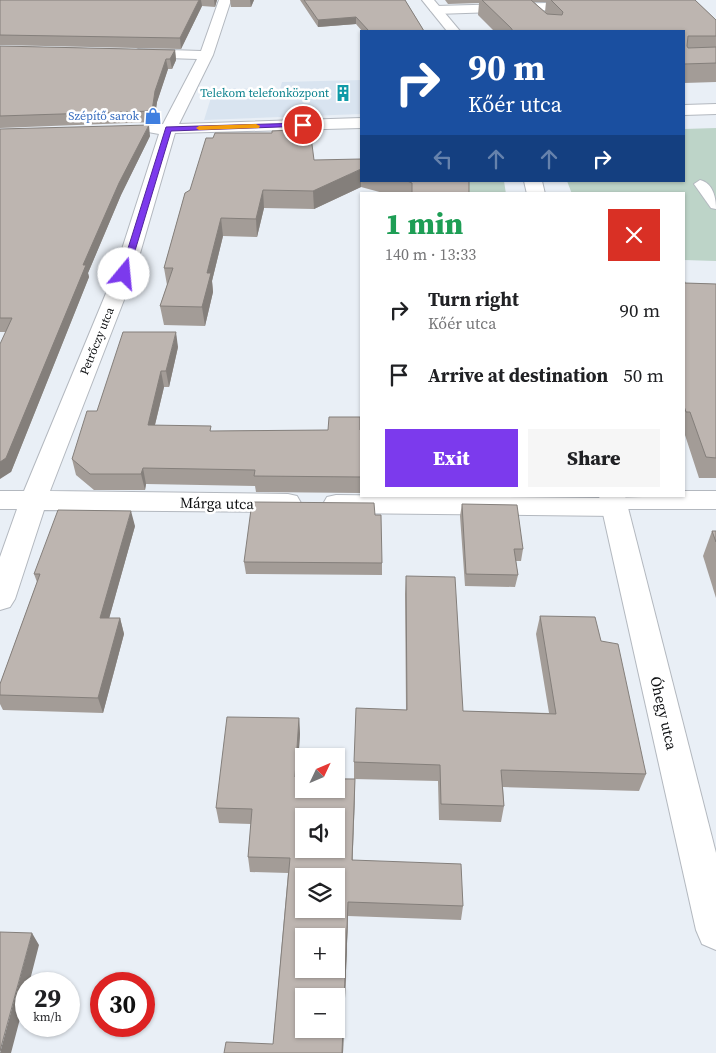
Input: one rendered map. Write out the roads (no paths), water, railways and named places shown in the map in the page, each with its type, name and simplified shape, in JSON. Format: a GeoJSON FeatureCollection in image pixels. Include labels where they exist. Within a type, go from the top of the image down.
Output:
{"type":"FeatureCollection","features":[{"type":"Feature","properties":{"kind":"street","name":"Petrőczy utca"},"geometry":{"type":"LineString","coordinates":[[0,599],[33,501],[124,274],[168,129],[206,55],[225,0]]}},
{"type":"Feature","properties":{"kind":"street"},"geometry":{"type":"LineString","coordinates":[[432,5],[592,6]]}},
{"type":"Feature","properties":{"kind":"street"},"geometry":{"type":"LineString","coordinates":[[432,5],[453,30]]}},
{"type":"Feature","properties":{"kind":"street"},"geometry":{"type":"LineString","coordinates":[[528,7],[539,18]]}},
{"type":"Feature","properties":{"kind":"street"},"geometry":{"type":"LineString","coordinates":[[128,53],[206,55]]}},
{"type":"Feature","properties":{"kind":"street"},"geometry":{"type":"LineString","coordinates":[[685,110],[716,109]]}},
{"type":"Feature","properties":{"kind":"street"},"geometry":{"type":"LineString","coordinates":[[685,119],[716,118]]}},
{"type":"Feature","properties":{"kind":"street"},"geometry":{"type":"LineString","coordinates":[[138,130],[360,123]]}},
{"type":"Feature","properties":{"kind":"street","name":"Márga utca"},"geometry":{"type":"LineString","coordinates":[[0,500],[716,500]]}},
{"type":"Feature","properties":{"kind":"street","name":"Óhegy utca"},"geometry":{"type":"LineString","coordinates":[[613,501],[716,930]]}},
{"type":"Feature","properties":{"kind":"lane"},"geometry":{"type":"LineString","coordinates":[[700,184],[716,205]]}},
{"type":"Feature","properties":{"kind":"place","name":"Telekom telefonközpont"},"geometry":{"type":"Point","coordinates":[343,93]}},
{"type":"Feature","properties":{"kind":"place","name":"Szépítő sarok"},"geometry":{"type":"Point","coordinates":[153,116]}}]}
